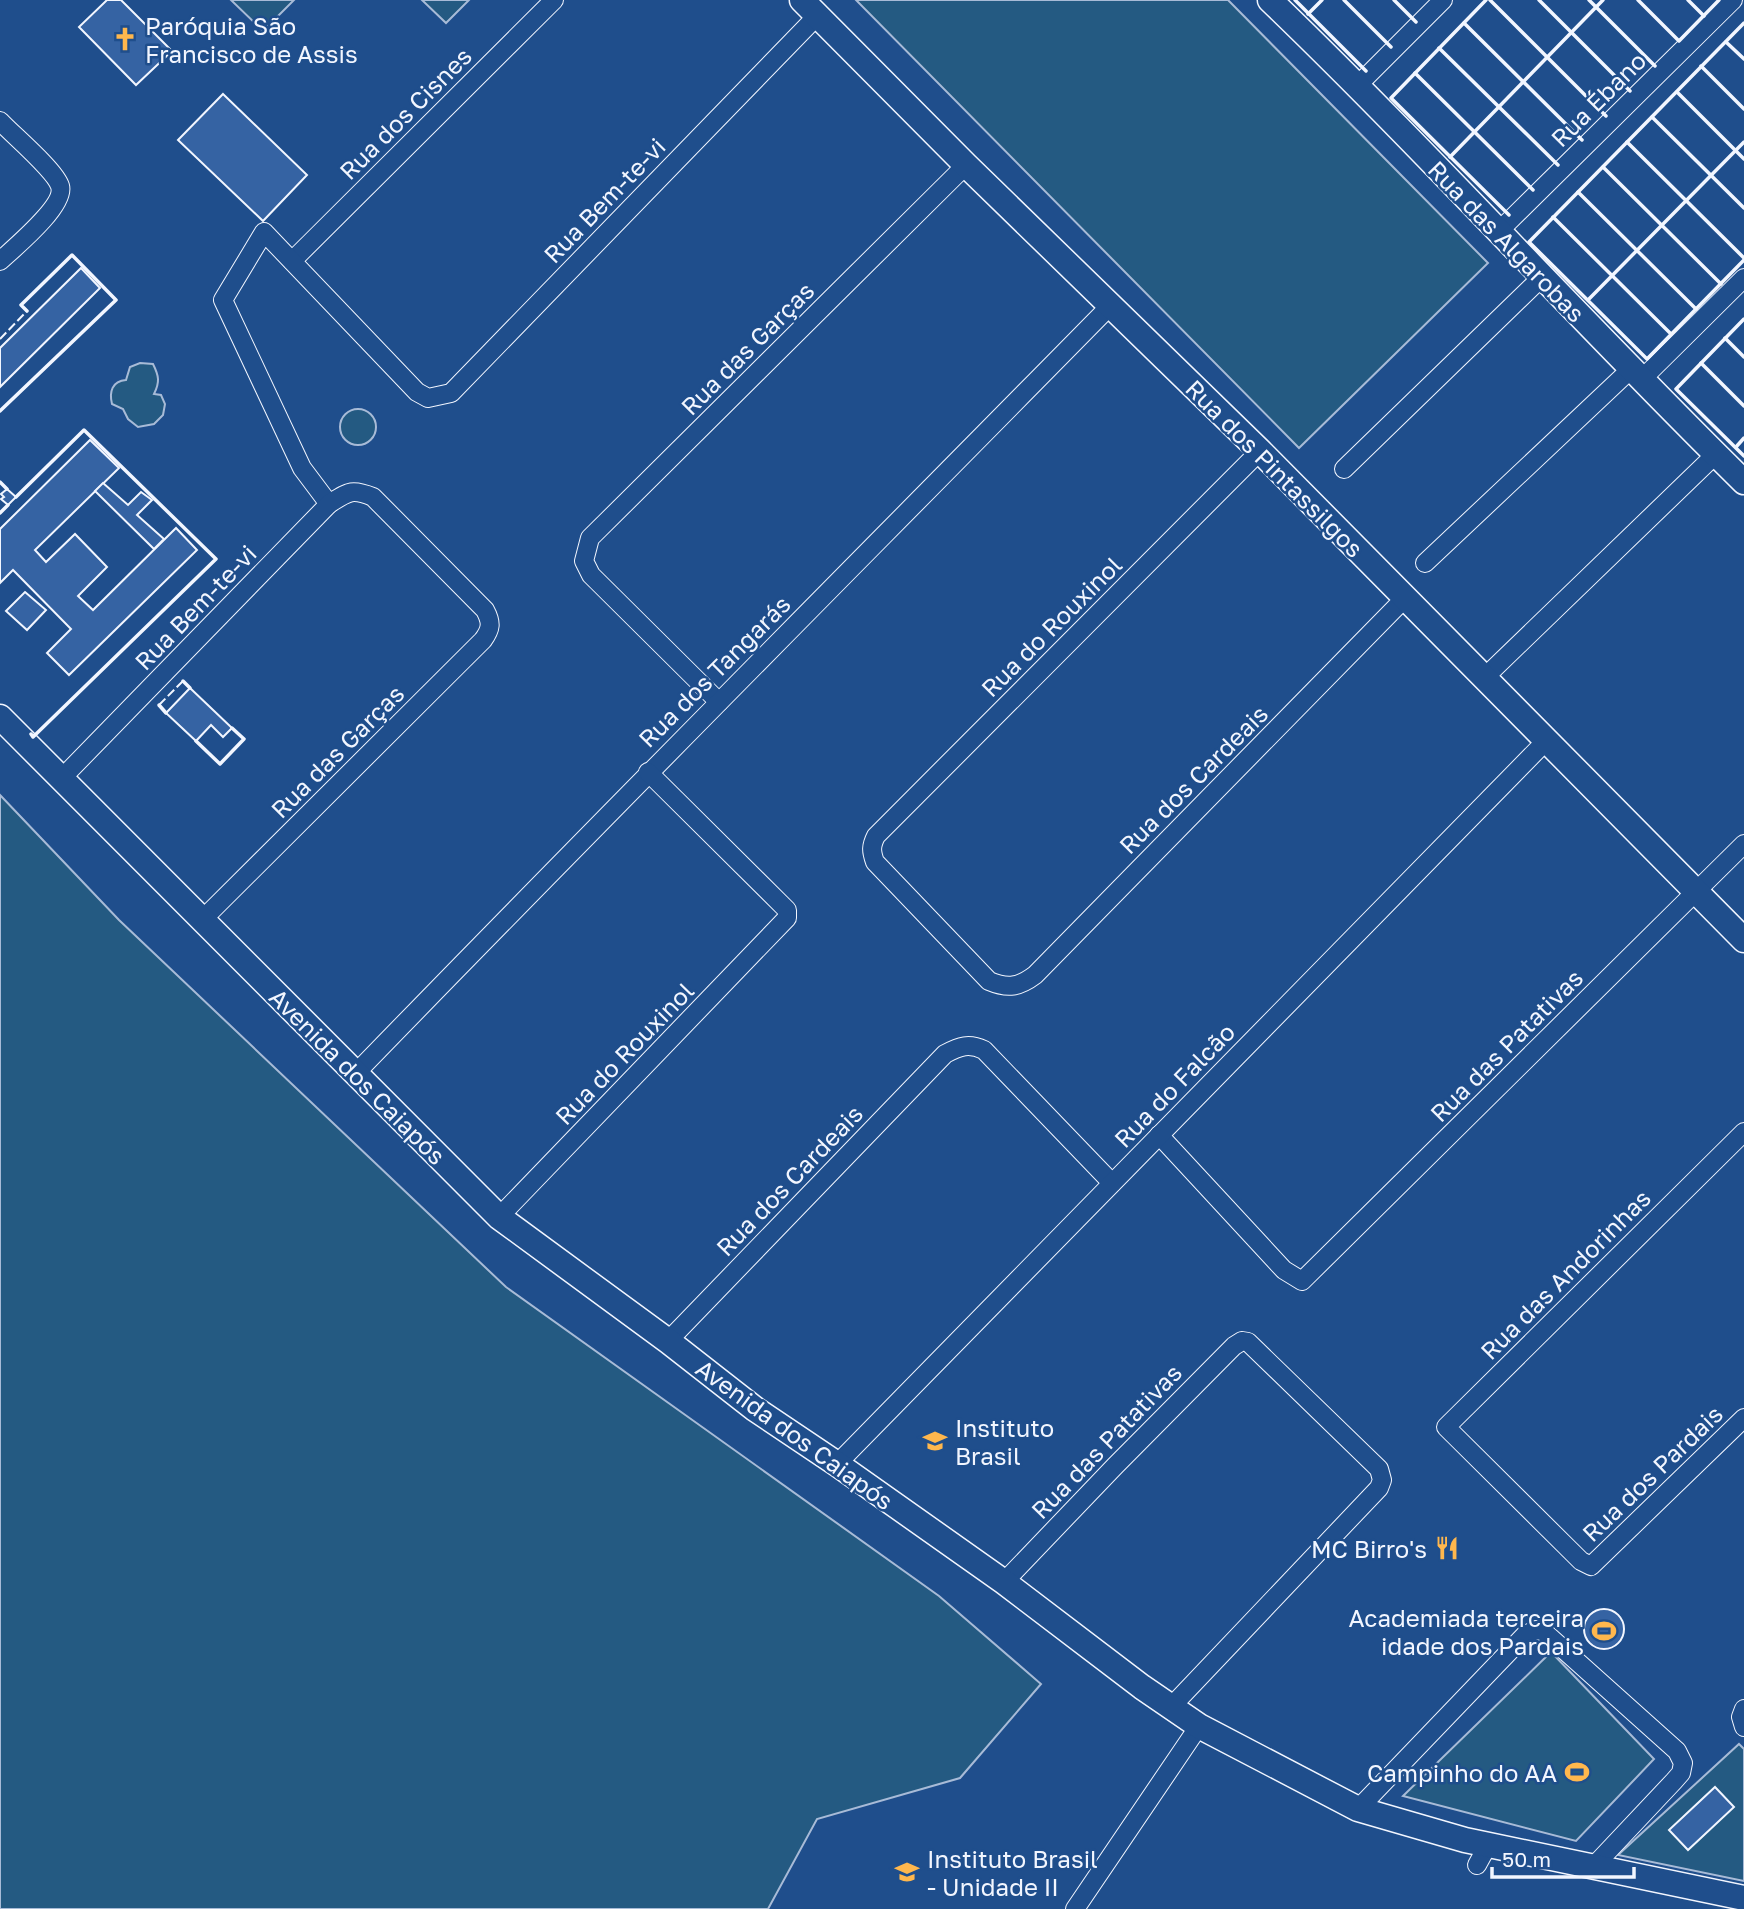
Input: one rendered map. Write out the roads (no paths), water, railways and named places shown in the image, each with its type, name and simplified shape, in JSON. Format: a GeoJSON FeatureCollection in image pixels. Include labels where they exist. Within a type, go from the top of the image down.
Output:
{"type":"FeatureCollection","features":[{"type":"Feature","properties":{"kind":"main road","name":"Rua das Algarobas"},"geometry":{"type":"LineString","coordinates":[[1269,0],[1358,85],[1636,375],[1744,482]]}},
{"type":"Feature","properties":{"kind":"main road","name":"Rua dos Pintassilgos"},"geometry":{"type":"LineString","coordinates":[[809,8],[1260,451],[1744,940]]}},
{"type":"Feature","properties":{"kind":"main road","name":"Avenida dos Caiapós"},"geometry":{"type":"LineString","coordinates":[[0,717],[499,1217],[668,1341],[755,1409],[1004,1582],[1199,1726],[1358,1810],[1483,1855],[1592,1867],[1744,1898]]}},
{"type":"Feature","properties":{"kind":"street","name":"Rua dos Cisnes"},"geometry":{"type":"LineString","coordinates":[[292,261],[554,0]]}},
{"type":"Feature","properties":{"kind":"street"},"geometry":{"type":"LineString","coordinates":[[1358,85],[1443,0]]}},
{"type":"Feature","properties":{"kind":"street","name":"Rua Ébano"},"geometry":{"type":"LineString","coordinates":[[1498,232],[1733,0]]}},
{"type":"Feature","properties":{"kind":"street","name":"Rua Bem-te-vi"},"geometry":{"type":"LineString","coordinates":[[292,261],[417,392],[428,398],[451,393],[809,8]]}},
{"type":"Feature","properties":{"kind":"street"},"geometry":{"type":"LineString","coordinates":[[0,121],[54,176],[61,187],[60,200],[0,261]]}},
{"type":"Feature","properties":{"kind":"street","name":"Rua das Garças"},"geometry":{"type":"LineString","coordinates":[[719,702],[591,575],[584,561],[590,538],[966,165]]}},
{"type":"Feature","properties":{"kind":"street"},"geometry":{"type":"LineString","coordinates":[[292,261],[264,232],[223,300],[302,468],[329,504]]}},
{"type":"Feature","properties":{"kind":"street"},"geometry":{"type":"LineString","coordinates":[[1344,469],[1542,277]]}},
{"type":"Feature","properties":{"kind":"street"},"geometry":{"type":"LineString","coordinates":[[1425,563],[1744,278]]}},
{"type":"Feature","properties":{"kind":"street","name":"Rua dos Tangarás"},"geometry":{"type":"LineString","coordinates":[[355,1074],[648,772],[1110,306]]}},
{"type":"Feature","properties":{"kind":"street","name":"Rua do Rouxinol"},"geometry":{"type":"LineString","coordinates":[[1011,987],[989,981],[875,862],[871,845],[876,836],[1260,451]]}},
{"type":"Feature","properties":{"kind":"street"},"geometry":{"type":"LineString","coordinates":[[1484,678],[1716,454]]}},
{"type":"Feature","properties":{"kind":"street","name":"Rua Bem-te-vi"},"geometry":{"type":"LineString","coordinates":[[62,778],[329,504],[349,491],[373,497],[485,610]]}},
{"type":"Feature","properties":{"kind":"street","name":"Rua dos Cardeais"},"geometry":{"type":"LineString","coordinates":[[1011,987],[1024,983],[1035,975],[1405,598]]}},
{"type":"Feature","properties":{"kind":"street","name":"Rua das Garças"},"geometry":{"type":"LineString","coordinates":[[202,920],[483,640],[490,630],[490,620],[485,610]]}},
{"type":"Feature","properties":{"kind":"street","name":"Rua do Falcão"},"geometry":{"type":"LineString","coordinates":[[837,1464],[1546,741]]}},
{"type":"Feature","properties":{"kind":"street","name":"Rua do Rouxinol"},"geometry":{"type":"LineString","coordinates":[[499,1217],[787,918],[787,910],[648,772]]}},
{"type":"Feature","properties":{"kind":"street","name":"Rua das Patativas"},"geometry":{"type":"LineString","coordinates":[[1160,1135],[1284,1270],[1302,1281],[1744,844]]}},
{"type":"Feature","properties":{"kind":"street","name":"Rua dos Cardeais"},"geometry":{"type":"LineString","coordinates":[[668,1341],[945,1054],[959,1046],[974,1045],[984,1050],[1112,1183]]}},
{"type":"Feature","properties":{"kind":"street","name":"Rua das Andorinhas"},"geometry":{"type":"LineString","coordinates":[[1595,1564],[1591,1566],[1581,1561],[1446,1427],[1744,1132]]}},
{"type":"Feature","properties":{"kind":"street","name":"Rua das Patativas"},"geometry":{"type":"LineString","coordinates":[[1004,1582],[1224,1356],[1240,1342],[1248,1342],[1380,1469],[1382,1480],[1379,1488],[1171,1707]]}},
{"type":"Feature","properties":{"kind":"street","name":"Rua dos Pardais"},"geometry":{"type":"LineString","coordinates":[[1595,1564],[1744,1418]]}},
{"type":"Feature","properties":{"kind":"street"},"geometry":{"type":"LineString","coordinates":[[1358,1810],[1525,1635],[1536,1630],[1547,1632],[1678,1751],[1684,1763],[1681,1773],[1592,1867]]}},
{"type":"Feature","properties":{"kind":"street"},"geometry":{"type":"LineString","coordinates":[[1075,1909],[1199,1726]]}},
{"type":"Feature","properties":{"kind":"place","name":"Paróquia São Francisco de Assis"},"geometry":{"type":"Point","coordinates":[125,39]}},
{"type":"Feature","properties":{"kind":"place","name":"Instituto Brasil"},"geometry":{"type":"Point","coordinates":[935,1441]}},
{"type":"Feature","properties":{"kind":"place","name":"MC Birro's"},"geometry":{"type":"Point","coordinates":[1447,1548]}},
{"type":"Feature","properties":{"kind":"place","name":"Academiada terceira idade dos Pardais"},"geometry":{"type":"Point","coordinates":[1604,1631]}},
{"type":"Feature","properties":{"kind":"place","name":"Campinho do AA"},"geometry":{"type":"Point","coordinates":[1577,1772]}},
{"type":"Feature","properties":{"kind":"place","name":"Instituto Brasil - Unidade II"},"geometry":{"type":"Point","coordinates":[907,1872]}}]}
